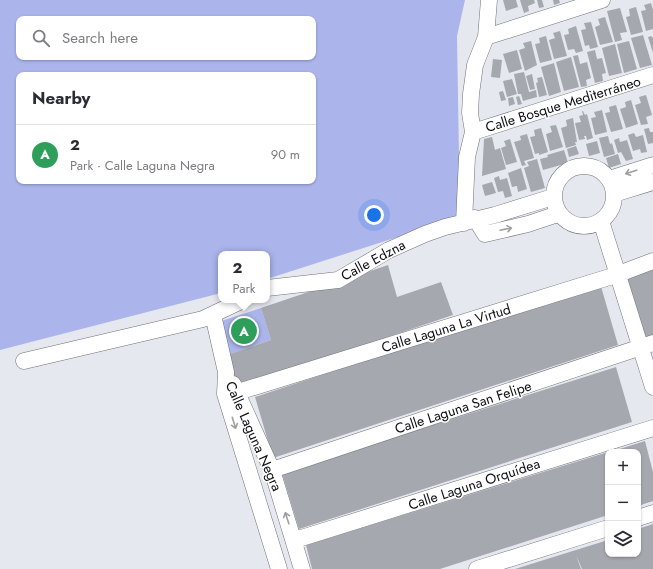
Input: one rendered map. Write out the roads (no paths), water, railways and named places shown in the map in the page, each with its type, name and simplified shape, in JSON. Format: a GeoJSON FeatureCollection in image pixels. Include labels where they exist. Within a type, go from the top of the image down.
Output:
{"type":"FeatureCollection","features":[{"type":"Feature","properties":{"kind":"street"},"geometry":{"type":"LineString","coordinates":[[489,0],[486,37],[476,65],[471,94],[470,113],[473,132],[467,157],[470,221],[485,234],[528,224],[558,214]]}},
{"type":"Feature","properties":{"kind":"street"},"geometry":{"type":"LineString","coordinates":[[486,37],[602,0]]}},
{"type":"Feature","properties":{"kind":"street","name":"Calle Bosque Mediterráneo"},"geometry":{"type":"LineString","coordinates":[[473,132],[653,75]]}},
{"type":"Feature","properties":{"kind":"street"},"geometry":{"type":"LineString","coordinates":[[609,179],[653,165]]}},
{"type":"Feature","properties":{"kind":"street"},"geometry":{"type":"LineString","coordinates":[[587,166],[600,170],[609,179],[614,194],[613,205],[609,214],[601,221],[590,226],[578,226],[567,222],[558,214],[553,197],[555,184],[563,174],[574,167],[587,166]]}},
{"type":"Feature","properties":{"kind":"street"},"geometry":{"type":"LineString","coordinates":[[614,194],[653,182]]}},
{"type":"Feature","properties":{"kind":"street","name":"Calle Edzna"},"geometry":{"type":"LineString","coordinates":[[270,288],[338,280],[389,250],[445,227],[495,215],[553,197]]}},
{"type":"Feature","properties":{"kind":"street"},"geometry":{"type":"LineString","coordinates":[[601,221],[616,275],[647,345],[653,387]]}},
{"type":"Feature","properties":{"kind":"street","name":"Calle Laguna La Virtud"},"geometry":{"type":"LineString","coordinates":[[238,392],[616,275],[653,261]]}},
{"type":"Feature","properties":{"kind":"street"},"geometry":{"type":"LineString","coordinates":[[24,361],[213,315],[237,303]]}},
{"type":"Feature","properties":{"kind":"street","name":"Calle Laguna Negra"},"geometry":{"type":"LineString","coordinates":[[213,315],[226,372],[225,394],[279,569]]}},
{"type":"Feature","properties":{"kind":"street","name":"Calle Laguna San Felipe"},"geometry":{"type":"LineString","coordinates":[[272,470],[647,345]]}},
{"type":"Feature","properties":{"kind":"street","name":"Calle Laguna Negra"},"geometry":{"type":"LineString","coordinates":[[226,372],[238,392],[272,470],[295,540],[302,569]]}},
{"type":"Feature","properties":{"kind":"street","name":"Calle Laguna Orquídea"},"geometry":{"type":"LineString","coordinates":[[295,540],[653,428]]}},
{"type":"Feature","properties":{"kind":"street"},"geometry":{"type":"LineString","coordinates":[[641,517],[653,514]]}},
{"type":"Feature","properties":{"kind":"street"},"geometry":{"type":"LineString","coordinates":[[477,569],[605,529]]}},
{"type":"Feature","properties":{"kind":"place","name":"2"},"geometry":{"type":"Point","coordinates":[244,331]}}]}
